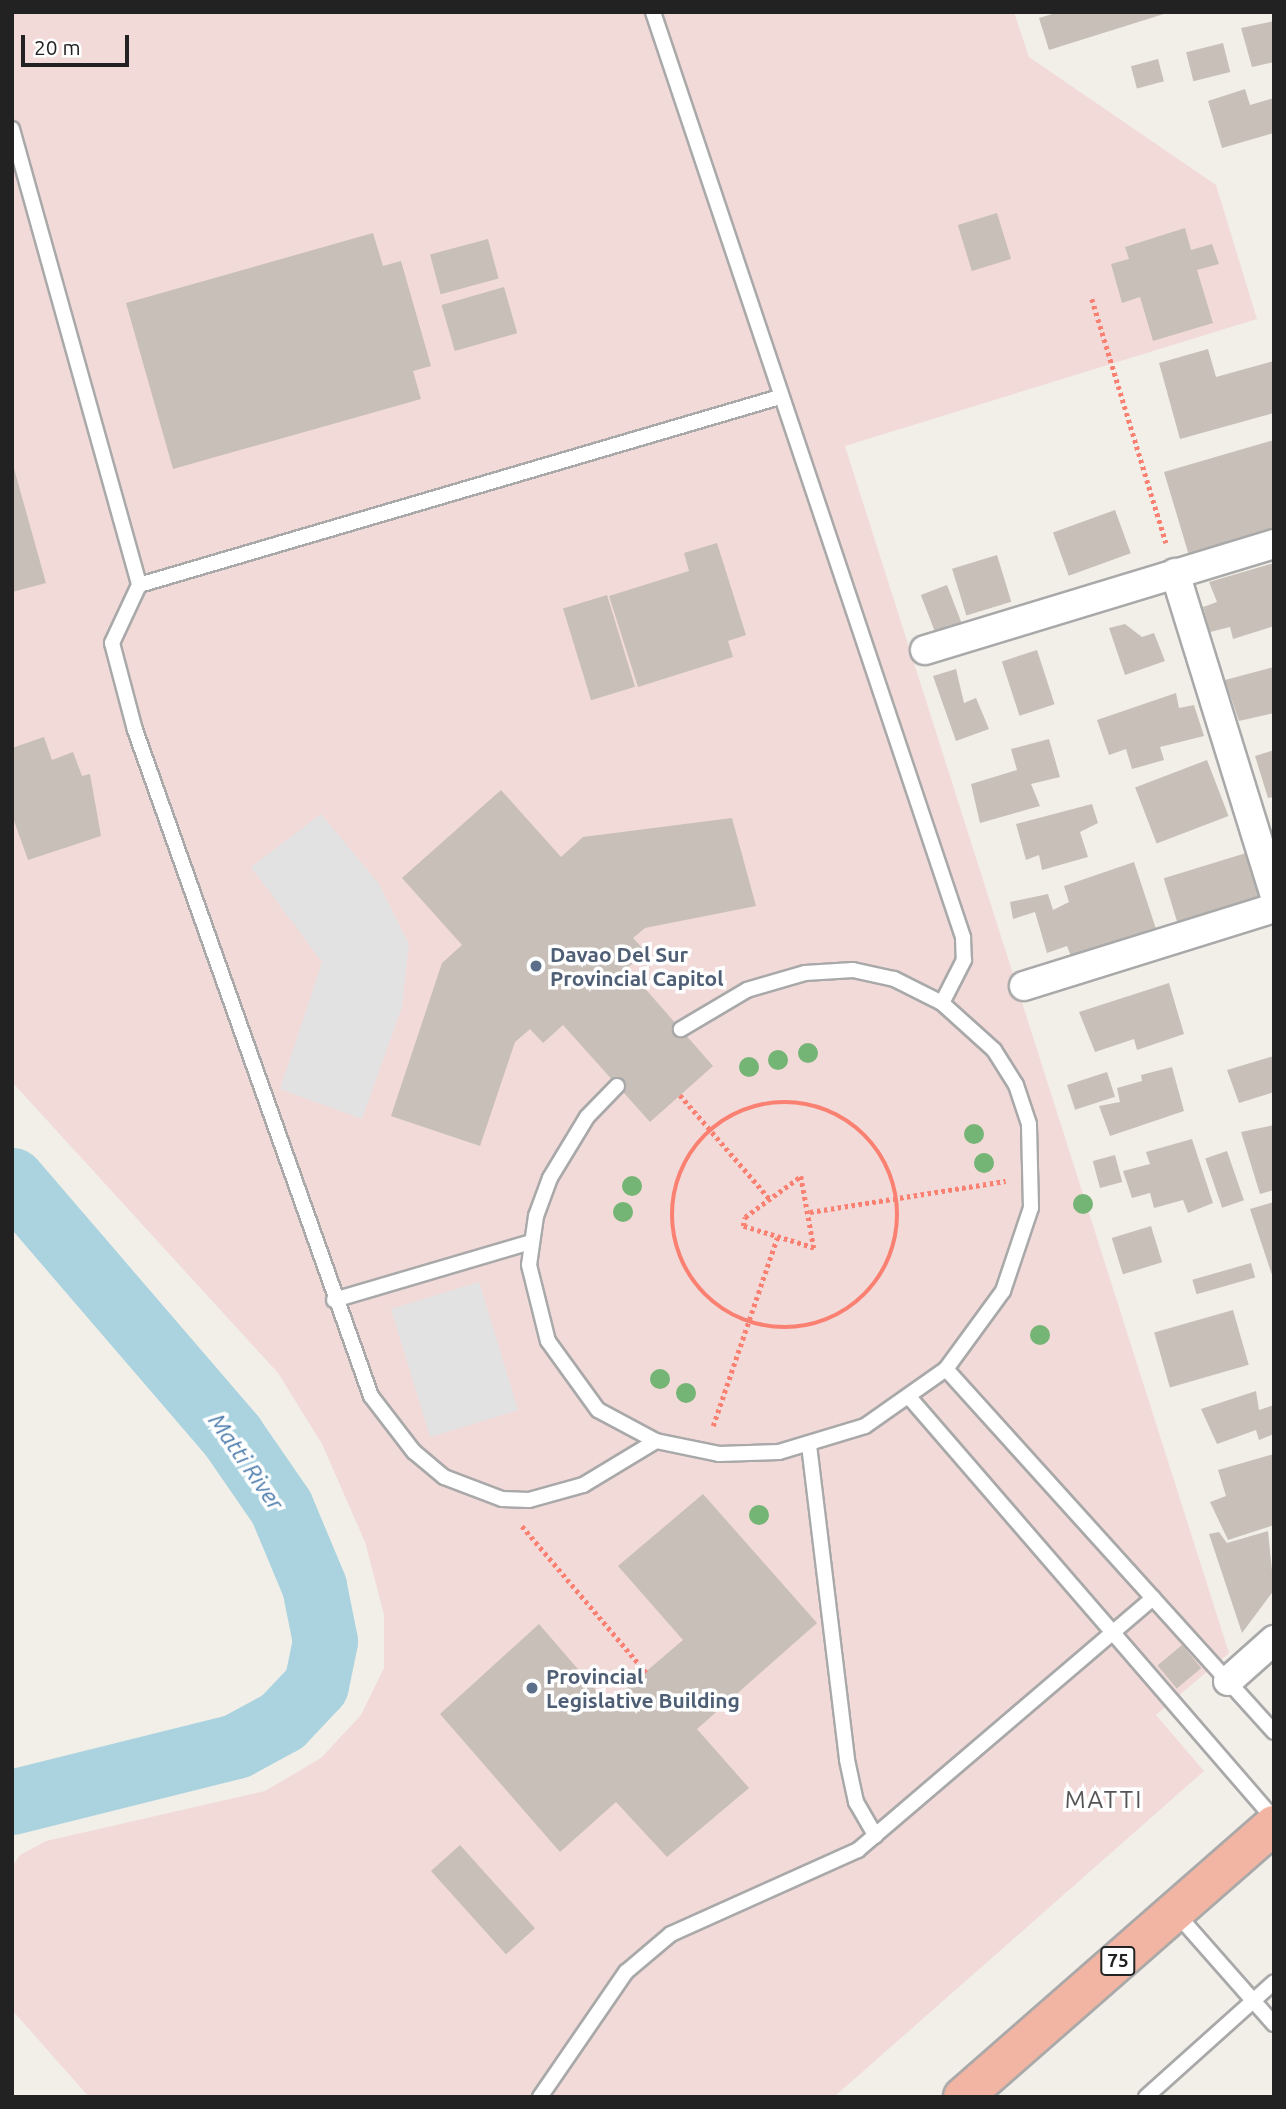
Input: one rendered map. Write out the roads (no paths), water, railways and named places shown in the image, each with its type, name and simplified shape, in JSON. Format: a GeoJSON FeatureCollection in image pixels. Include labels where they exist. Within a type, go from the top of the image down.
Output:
{"type":"FeatureCollection","features":[{"type":"Feature","properties":{"kind":"highway","name":"75"},"geometry":{"type":"LineString","coordinates":[[963,2097],[1274,1825]]}},
{"type":"Feature","properties":{"kind":"street"},"geometry":{"type":"LineString","coordinates":[[925,650],[1274,544]]}},
{"type":"Feature","properties":{"kind":"street"},"geometry":{"type":"LineString","coordinates":[[1175,573],[1274,893]]}},
{"type":"Feature","properties":{"kind":"street"},"geometry":{"type":"LineString","coordinates":[[1024,986],[1274,908]]}},
{"type":"Feature","properties":{"kind":"street"},"geometry":{"type":"LineString","coordinates":[[1228,1681],[1272,1648]]}},
{"type":"Feature","properties":{"kind":"lane"},"geometry":{"type":"LineString","coordinates":[[653,12],[963,937],[964,960],[942,1003]]}},
{"type":"Feature","properties":{"kind":"lane"},"geometry":{"type":"LineString","coordinates":[[12,129],[139,585]]}},
{"type":"Feature","properties":{"kind":"lane"},"geometry":{"type":"LineString","coordinates":[[656,1441],[583,1485],[529,1500],[502,1499],[444,1477],[407,1444],[371,1396],[334,1300],[114,663],[116,623],[139,585],[780,397]]}},
{"type":"Feature","properties":{"kind":"lane"},"geometry":{"type":"LineString","coordinates":[[617,1086],[566,1146],[531,1242],[538,1316],[562,1366],[598,1410],[656,1441],[704,1451],[749,1455],[809,1445],[865,1426],[910,1398],[946,1368],[1003,1291],[1031,1208],[1032,1177],[1028,1124],[1016,1085],[973,1026],[942,1003],[880,976],[853,970],[805,973],[747,990],[681,1029]]}},
{"type":"Feature","properties":{"kind":"lane"},"geometry":{"type":"LineString","coordinates":[[334,1300],[531,1242]]}},
{"type":"Feature","properties":{"kind":"lane"},"geometry":{"type":"LineString","coordinates":[[946,1368],[1274,1732]]}},
{"type":"Feature","properties":{"kind":"lane"},"geometry":{"type":"LineString","coordinates":[[910,1398],[1274,1819]]}},
{"type":"Feature","properties":{"kind":"lane"},"geometry":{"type":"LineString","coordinates":[[809,1445],[847,1760],[856,1802],[876,1836]]}},
{"type":"Feature","properties":{"kind":"lane"},"geometry":{"type":"LineString","coordinates":[[540,2097],[626,1972],[671,1934],[802,1880],[876,1836],[1153,1598]]}},
{"type":"Feature","properties":{"kind":"lane"},"geometry":{"type":"LineString","coordinates":[[1175,1912],[1274,2024]]}},
{"type":"Feature","properties":{"kind":"lane"},"geometry":{"type":"LineString","coordinates":[[1146,2097],[1274,1982]]}},
{"type":"Feature","properties":{"kind":"waterway","name":"Matti River"},"geometry":{"type":"LineString","coordinates":[[12,1180],[232,1436],[281,1507],[314,1586],[325,1641],[316,1685],[282,1721],[236,1746],[12,1802]]}},
{"type":"Feature","properties":{"kind":"place","name":"Davao Del Sur Provincial Capitol"},"geometry":{"type":"Point","coordinates":[536,966]}},
{"type":"Feature","properties":{"kind":"place","name":"Provincial Legislative Building"},"geometry":{"type":"Point","coordinates":[532,1688]}},
{"type":"Feature","properties":{"kind":"district","name":"MATTI"},"geometry":{"type":"Point","coordinates":[1104,1800]}}]}
